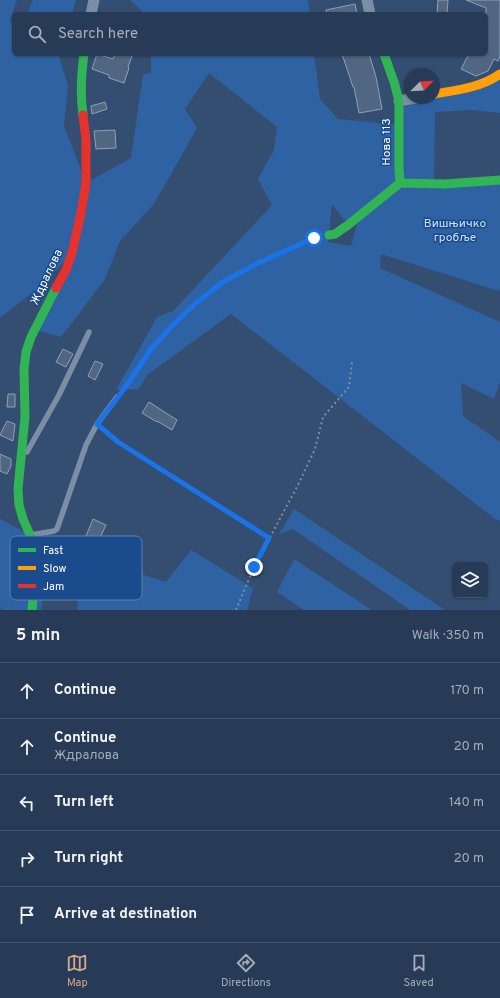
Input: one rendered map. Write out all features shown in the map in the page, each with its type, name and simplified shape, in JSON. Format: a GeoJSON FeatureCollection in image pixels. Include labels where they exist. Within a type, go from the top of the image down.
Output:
{"type":"FeatureCollection","features":[{"type":"Feature","properties":{"kind":"street"},"geometry":{"type":"LineString","coordinates":[[91,12],[94,0]]}},
{"type":"Feature","properties":{"kind":"street"},"geometry":{"type":"LineString","coordinates":[[367,0],[370,12]]}},
{"type":"Feature","properties":{"kind":"street","name":"Ждралова"},"geometry":{"type":"LineString","coordinates":[[30,535],[19,505],[18,489],[25,417],[24,369],[26,352],[31,337],[66,270],[72,253],[81,213],[86,183],[86,140],[81,101],[81,74],[84,56]]}},
{"type":"Feature","properties":{"kind":"street","name":"Нова 113"},"geometry":{"type":"LineString","coordinates":[[385,56],[399,101],[400,183]]}},
{"type":"Feature","properties":{"kind":"street"},"geometry":{"type":"LineString","coordinates":[[440,93],[478,86],[490,81],[500,74]]}},
{"type":"Feature","properties":{"kind":"street","name":"Нова 113"},"geometry":{"type":"LineString","coordinates":[[399,101],[404,100]]}},
{"type":"Feature","properties":{"kind":"street"},"geometry":{"type":"LineString","coordinates":[[329,235],[334,234],[348,225],[400,183],[445,184],[500,180]]}},
{"type":"Feature","properties":{"kind":"street","name":"Ждралова"},"geometry":{"type":"LineString","coordinates":[[32,610],[33,600]]}},
{"type":"Feature","properties":{"kind":"lane","name":"Ждралова"},"geometry":{"type":"LineString","coordinates":[[21,462],[59,395],[89,332]]}},
{"type":"Feature","properties":{"kind":"lane"},"geometry":{"type":"LineString","coordinates":[[30,535],[51,532],[57,529],[86,445],[97,424],[117,397]]}},
{"type":"Feature","properties":{"kind":"path"},"geometry":{"type":"LineString","coordinates":[[117,397],[127,385],[151,349],[173,325],[196,303],[223,282],[256,264],[298,245],[314,238],[329,235]]}},
{"type":"Feature","properties":{"kind":"path"},"geometry":{"type":"LineString","coordinates":[[236,610],[254,567],[298,485],[315,449],[323,417],[349,387],[352,362]]}},
{"type":"Feature","properties":{"kind":"path"},"geometry":{"type":"LineString","coordinates":[[97,424],[118,442],[269,538]]}},
{"type":"Feature","properties":{"kind":"green space","name":"Вишњичко гробље"},"geometry":{"type":"Polygon","coordinates":[[[0,0],[17,0],[10,19],[12,23],[12,56],[59,56],[68,86],[64,126],[86,183],[131,158],[143,75],[151,73],[151,56],[314,56],[320,99],[338,119],[399,125],[404,107],[415,104],[440,104],[440,97],[478,86],[500,75],[500,113],[472,110],[435,112],[434,184],[500,182],[499,291],[381,254],[380,268],[500,322],[500,382],[494,399],[461,383],[463,416],[500,442],[500,521],[495,519],[231,314],[147,375],[139,389],[116,390],[157,317],[173,311],[272,205],[258,179],[274,150],[277,127],[209,73],[185,109],[197,128],[153,205],[120,241],[105,279],[61,337],[35,330],[71,255],[42,285],[0,318],[0,0]],[[332,204],[328,242],[351,246],[358,221],[348,225],[332,204]]]}},
{"type":"Feature","properties":{"kind":"green space"},"geometry":{"type":"Polygon","coordinates":[[[33,0],[76,0],[73,12],[28,12],[33,0]]]}},
{"type":"Feature","properties":{"kind":"green space"},"geometry":{"type":"Polygon","coordinates":[[[130,0],[308,0],[310,12],[143,12],[130,0]]]}},
{"type":"Feature","properties":{"kind":"green space"},"geometry":{"type":"Polygon","coordinates":[[[294,509],[445,610],[410,610],[293,529],[279,534],[294,509]]]}},
{"type":"Feature","properties":{"kind":"green space"},"geometry":{"type":"Polygon","coordinates":[[[0,519],[30,536],[10,536],[10,600],[43,600],[41,610],[1,610],[0,519]]]}},
{"type":"Feature","properties":{"kind":"green space"},"geometry":{"type":"Polygon","coordinates":[[[191,550],[253,588],[247,610],[77,610],[78,600],[142,600],[142,574],[166,582],[191,550]]]}},
{"type":"Feature","properties":{"kind":"green space"},"geometry":{"type":"Polygon","coordinates":[[[294,559],[372,610],[304,610],[277,592],[294,559]]]}},
{"type":"Feature","properties":{"kind":"building"},"geometry":{"type":"Polygon","coordinates":[[[438,0],[448,0],[447,12],[437,12],[438,0]]]}},
{"type":"Feature","properties":{"kind":"building"},"geometry":{"type":"Polygon","coordinates":[[[466,0],[500,0],[500,56],[498,61],[494,59],[488,71],[476,76],[461,69],[468,56],[488,56],[488,12],[486,12],[486,8],[466,0]]]}},
{"type":"Feature","properties":{"kind":"building"},"geometry":{"type":"Polygon","coordinates":[[[355,4],[357,12],[326,12],[326,10],[355,4]]]}},
{"type":"Feature","properties":{"kind":"building"},"geometry":{"type":"Polygon","coordinates":[[[96,56],[103,56],[113,59],[114,56],[132,56],[124,83],[109,78],[109,75],[92,69],[96,56]]]}},
{"type":"Feature","properties":{"kind":"building"},"geometry":{"type":"Polygon","coordinates":[[[343,56],[370,56],[376,77],[382,109],[359,113],[353,87],[343,56]]]}},
{"type":"Feature","properties":{"kind":"building"},"geometry":{"type":"Polygon","coordinates":[[[105,102],[107,109],[92,114],[91,106],[105,102]]]}},
{"type":"Feature","properties":{"kind":"building"},"geometry":{"type":"Polygon","coordinates":[[[115,130],[116,148],[96,149],[94,131],[115,130]]]}},
{"type":"Feature","properties":{"kind":"building"},"geometry":{"type":"Polygon","coordinates":[[[63,349],[73,354],[66,367],[56,362],[63,349]]]}},
{"type":"Feature","properties":{"kind":"building"},"geometry":{"type":"Polygon","coordinates":[[[95,361],[103,364],[95,380],[88,376],[95,361]]]}},
{"type":"Feature","properties":{"kind":"building"},"geometry":{"type":"Polygon","coordinates":[[[8,394],[15,394],[15,407],[7,407],[8,394]]]}},
{"type":"Feature","properties":{"kind":"building"},"geometry":{"type":"Polygon","coordinates":[[[149,402],[177,420],[172,430],[142,413],[149,402]]]}},
{"type":"Feature","properties":{"kind":"building"},"geometry":{"type":"Polygon","coordinates":[[[7,421],[15,424],[13,441],[0,435],[7,421]]]}},
{"type":"Feature","properties":{"kind":"building"},"geometry":{"type":"Polygon","coordinates":[[[0,454],[11,459],[11,466],[7,474],[0,471],[0,454]]]}},
{"type":"Feature","properties":{"kind":"building"},"geometry":{"type":"Polygon","coordinates":[[[93,519],[106,525],[101,536],[86,536],[93,519]]]}},
{"type":"Feature","properties":{"kind":"traffic: fast"},"geometry":{"type":"LineString","coordinates":[[83,115],[81,84],[84,56]]}},
{"type":"Feature","properties":{"kind":"traffic: fast"},"geometry":{"type":"LineString","coordinates":[[385,56],[399,101],[400,183]]}},
{"type":"Feature","properties":{"kind":"traffic: fast"},"geometry":{"type":"LineString","coordinates":[[329,235],[335,234],[348,225],[400,183],[445,184],[500,180]]}},
{"type":"Feature","properties":{"kind":"traffic: fast"},"geometry":{"type":"LineString","coordinates":[[30,536],[19,505],[18,489],[25,417],[24,369],[26,352],[31,337],[56,288]]}},
{"type":"Feature","properties":{"kind":"traffic: fast"},"geometry":{"type":"LineString","coordinates":[[32,610],[33,600]]}},
{"type":"Feature","properties":{"kind":"traffic: slow"},"geometry":{"type":"LineString","coordinates":[[440,93],[460,90],[476,85],[492,79],[500,74]]}},
{"type":"Feature","properties":{"kind":"traffic: jam"},"geometry":{"type":"LineString","coordinates":[[56,288],[66,270],[72,253],[86,183],[86,140],[83,115]]}},
{"type":"Feature","properties":{"kind":"route"},"geometry":{"type":"LineString","coordinates":[[254,567],[269,538],[118,442],[97,424],[127,385],[151,349],[196,303],[223,282],[256,264],[314,238]]}}]}
